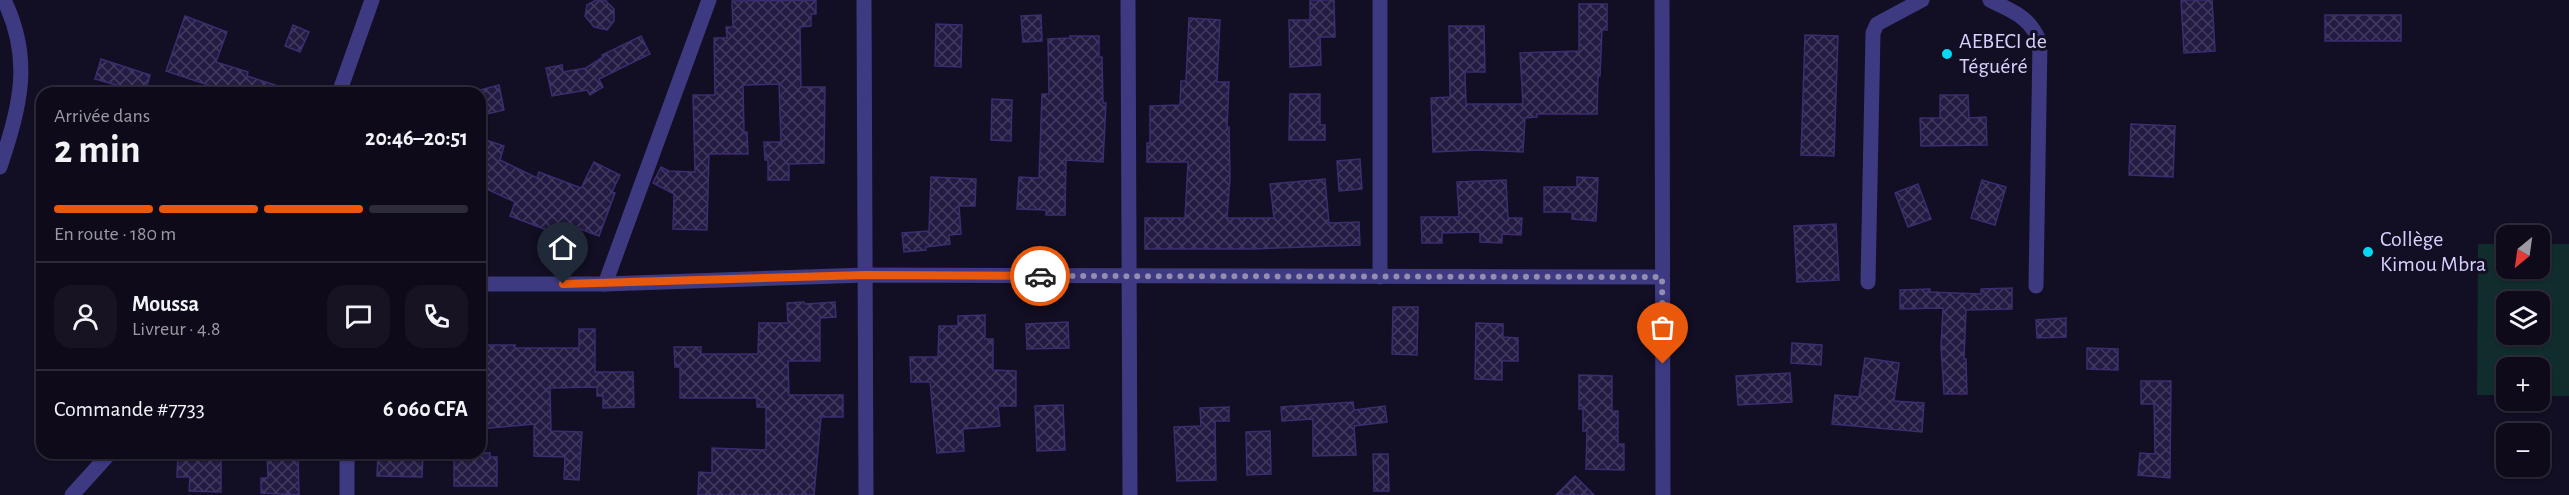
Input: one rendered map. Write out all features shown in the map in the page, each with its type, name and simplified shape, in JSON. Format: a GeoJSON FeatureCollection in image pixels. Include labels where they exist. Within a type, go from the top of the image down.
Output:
{"type":"FeatureCollection","features":[{"type":"Feature","properties":{"kind":"street"},"geometry":{"type":"LineString","coordinates":[[0,167],[14,125],[20,89],[21,50],[15,23],[4,0]]}},
{"type":"Feature","properties":{"kind":"street"},"geometry":{"type":"LineString","coordinates":[[341,87],[372,0]]}},
{"type":"Feature","properties":{"kind":"street"},"geometry":{"type":"LineString","coordinates":[[605,284],[709,0]]}},
{"type":"Feature","properties":{"kind":"street"},"geometry":{"type":"LineString","coordinates":[[864,0],[866,495]]}},
{"type":"Feature","properties":{"kind":"street"},"geometry":{"type":"LineString","coordinates":[[1128,0],[1130,495]]}},
{"type":"Feature","properties":{"kind":"street"},"geometry":{"type":"LineString","coordinates":[[1380,0],[1380,277]]}},
{"type":"Feature","properties":{"kind":"street"},"geometry":{"type":"LineString","coordinates":[[1662,0],[1663,495]]}},
{"type":"Feature","properties":{"kind":"street"},"geometry":{"type":"LineString","coordinates":[[1868,282],[1873,33],[1877,24],[1922,0]]}},
{"type":"Feature","properties":{"kind":"street"},"geometry":{"type":"LineString","coordinates":[[1990,0],[2028,20],[2040,43],[2036,286]]}},
{"type":"Feature","properties":{"kind":"street"},"geometry":{"type":"LineString","coordinates":[[486,284],[605,284],[865,275],[1662,277]]}},
{"type":"Feature","properties":{"kind":"street"},"geometry":{"type":"LineString","coordinates":[[72,495],[105,459]]}},
{"type":"Feature","properties":{"kind":"street"},"geometry":{"type":"LineString","coordinates":[[347,459],[347,495]]}},
{"type":"Feature","properties":{"kind":"green space"},"geometry":{"type":"Polygon","coordinates":[[[2478,244],[2496,244],[2496,279],[2550,279],[2550,244],[2569,244],[2569,396],[2550,396],[2550,357],[2496,357],[2496,395],[2477,395],[2478,244]]]}},
{"type":"Feature","properties":{"kind":"building"},"geometry":{"type":"Polygon","coordinates":[[[596,0],[605,0],[614,9],[614,21],[607,30],[594,27],[585,16],[587,5],[596,0]]]}},
{"type":"Feature","properties":{"kind":"building"},"geometry":{"type":"Polygon","coordinates":[[[816,0],[816,14],[811,14],[811,26],[800,27],[801,87],[825,87],[824,163],[789,164],[789,180],[768,180],[768,160],[765,160],[764,142],[781,142],[779,84],[743,85],[744,132],[747,132],[748,154],[709,154],[707,230],[673,229],[674,194],[653,183],[661,167],[669,171],[695,172],[693,95],[715,95],[714,38],[727,38],[726,27],[733,27],[732,1],[816,0]]]}},
{"type":"Feature","properties":{"kind":"building"},"geometry":{"type":"Polygon","coordinates":[[[1310,0],[1334,0],[1335,37],[1320,37],[1321,65],[1290,67],[1289,20],[1310,20],[1310,0]]]}},
{"type":"Feature","properties":{"kind":"building"},"geometry":{"type":"Polygon","coordinates":[[[2181,0],[2212,0],[2215,51],[2184,53],[2181,0]]]}},
{"type":"Feature","properties":{"kind":"building"},"geometry":{"type":"Polygon","coordinates":[[[1579,4],[1607,4],[1607,30],[1602,30],[1597,114],[1537,114],[1537,117],[1525,118],[1523,152],[1479,150],[1433,152],[1431,98],[1450,97],[1449,26],[1484,26],[1485,72],[1465,72],[1466,104],[1523,104],[1520,53],[1579,51],[1579,4]]]}},
{"type":"Feature","properties":{"kind":"building"},"geometry":{"type":"Polygon","coordinates":[[[1041,15],[1042,41],[1023,42],[1021,16],[1041,15]]]}},
{"type":"Feature","properties":{"kind":"building"},"geometry":{"type":"Polygon","coordinates":[[[2325,15],[2401,15],[2401,41],[2325,41],[2325,15]]]}},
{"type":"Feature","properties":{"kind":"building"},"geometry":{"type":"Polygon","coordinates":[[[185,16],[227,32],[216,62],[248,72],[247,76],[282,87],[214,87],[166,71],[185,16]]]}},
{"type":"Feature","properties":{"kind":"building"},"geometry":{"type":"Polygon","coordinates":[[[1189,18],[1220,20],[1217,82],[1229,82],[1227,127],[1229,127],[1230,178],[1227,218],[1274,218],[1270,184],[1325,179],[1329,223],[1359,222],[1360,245],[1253,249],[1145,249],[1145,218],[1185,218],[1188,162],[1147,162],[1147,143],[1150,143],[1150,106],[1180,105],[1181,81],[1186,81],[1189,18]]]}},
{"type":"Feature","properties":{"kind":"building"},"geometry":{"type":"Polygon","coordinates":[[[936,24],[962,25],[961,67],[935,66],[936,24]]]}},
{"type":"Feature","properties":{"kind":"building"},"geometry":{"type":"Polygon","coordinates":[[[293,25],[309,32],[300,52],[285,46],[293,25]]]}},
{"type":"Feature","properties":{"kind":"building"},"geometry":{"type":"Polygon","coordinates":[[[1805,35],[1838,36],[1834,156],[1801,155],[1805,35]]]}},
{"type":"Feature","properties":{"kind":"building"},"geometry":{"type":"Polygon","coordinates":[[[641,36],[650,54],[599,79],[603,87],[590,95],[587,90],[552,96],[546,68],[562,65],[563,72],[586,68],[603,57],[602,55],[641,36]]]}},
{"type":"Feature","properties":{"kind":"building"},"geometry":{"type":"Polygon","coordinates":[[[1070,36],[1099,36],[1103,103],[1106,103],[1103,162],[1066,160],[1065,215],[1046,215],[1046,210],[1017,209],[1019,177],[1039,178],[1042,94],[1049,94],[1048,39],[1070,38],[1070,36]]]}},
{"type":"Feature","properties":{"kind":"building"},"geometry":{"type":"Polygon","coordinates":[[[101,59],[150,75],[147,87],[124,87],[95,79],[101,59]]]}},
{"type":"Feature","properties":{"kind":"building"},"geometry":{"type":"Polygon","coordinates":[[[499,85],[504,110],[486,114],[486,88],[499,85]]]}},
{"type":"Feature","properties":{"kind":"building"},"geometry":{"type":"Polygon","coordinates":[[[1290,94],[1320,94],[1320,125],[1325,125],[1325,140],[1289,140],[1290,94]]]}},
{"type":"Feature","properties":{"kind":"building"},"geometry":{"type":"Polygon","coordinates":[[[1940,95],[1968,95],[1969,118],[1986,117],[1987,145],[1921,146],[1920,118],[1940,118],[1940,95]]]}},
{"type":"Feature","properties":{"kind":"building"},"geometry":{"type":"Polygon","coordinates":[[[992,99],[1012,100],[1011,141],[991,140],[992,99]]]}},
{"type":"Feature","properties":{"kind":"building"},"geometry":{"type":"Polygon","coordinates":[[[2131,124],[2175,126],[2173,177],[2129,175],[2131,124]]]}},
{"type":"Feature","properties":{"kind":"building"},"geometry":{"type":"Polygon","coordinates":[[[486,140],[504,146],[500,160],[537,178],[539,172],[581,188],[594,162],[620,175],[612,192],[615,193],[599,236],[564,223],[560,235],[510,216],[515,202],[486,189],[486,140]]]}},
{"type":"Feature","properties":{"kind":"building"},"geometry":{"type":"Polygon","coordinates":[[[1360,159],[1362,189],[1339,191],[1337,161],[1360,159]]]}},
{"type":"Feature","properties":{"kind":"building"},"geometry":{"type":"Polygon","coordinates":[[[931,177],[976,179],[975,206],[959,206],[961,234],[949,235],[950,244],[904,252],[902,233],[929,231],[931,177]]]}},
{"type":"Feature","properties":{"kind":"building"},"geometry":{"type":"Polygon","coordinates":[[[1577,177],[1598,178],[1596,221],[1572,219],[1572,212],[1544,212],[1544,187],[1577,187],[1577,177]]]}},
{"type":"Feature","properties":{"kind":"building"},"geometry":{"type":"Polygon","coordinates":[[[1506,180],[1508,218],[1522,218],[1521,235],[1502,234],[1502,243],[1480,242],[1480,232],[1442,233],[1442,243],[1422,243],[1421,217],[1459,217],[1457,182],[1506,180]]]}},
{"type":"Feature","properties":{"kind":"building"},"geometry":{"type":"Polygon","coordinates":[[[1982,180],[2006,187],[1995,225],[1971,218],[1982,180]]]}},
{"type":"Feature","properties":{"kind":"building"},"geometry":{"type":"Polygon","coordinates":[[[1918,184],[1931,219],[1908,227],[1895,193],[1918,184]]]}},
{"type":"Feature","properties":{"kind":"building"},"geometry":{"type":"Polygon","coordinates":[[[1836,224],[1839,280],[1797,282],[1794,226],[1836,224]]]}},
{"type":"Feature","properties":{"kind":"building"},"geometry":{"type":"Polygon","coordinates":[[[2012,288],[2012,309],[1966,310],[1964,359],[1966,359],[1967,394],[1944,394],[1941,347],[1943,308],[1900,309],[1900,290],[1930,289],[1930,292],[1981,294],[1981,289],[2012,288]]]}},
{"type":"Feature","properties":{"kind":"building"},"geometry":{"type":"Polygon","coordinates":[[[804,302],[805,304],[835,302],[836,317],[820,318],[820,361],[788,361],[789,395],[843,395],[843,417],[821,417],[814,495],[698,495],[699,472],[712,473],[712,448],[766,450],[766,407],[757,407],[757,398],[680,398],[680,367],[675,367],[674,347],[701,347],[701,354],[758,354],[759,323],[788,323],[787,303],[804,302]]]}},
{"type":"Feature","properties":{"kind":"building"},"geometry":{"type":"Polygon","coordinates":[[[1393,307],[1418,307],[1417,355],[1392,354],[1393,307]]]}},
{"type":"Feature","properties":{"kind":"building"},"geometry":{"type":"Polygon","coordinates":[[[985,315],[985,339],[993,339],[993,370],[1016,371],[1016,406],[998,406],[1000,426],[963,429],[964,451],[937,453],[930,382],[911,382],[910,357],[938,357],[939,326],[958,326],[958,316],[985,315]]]}},
{"type":"Feature","properties":{"kind":"building"},"geometry":{"type":"Polygon","coordinates":[[[2066,318],[2066,337],[2037,338],[2036,320],[2066,318]]]}},
{"type":"Feature","properties":{"kind":"building"},"geometry":{"type":"Polygon","coordinates":[[[1068,322],[1069,348],[1027,349],[1026,324],[1068,322]]]}},
{"type":"Feature","properties":{"kind":"building"},"geometry":{"type":"Polygon","coordinates":[[[1476,323],[1503,324],[1503,337],[1518,338],[1518,361],[1502,361],[1502,380],[1475,379],[1476,323]]]}},
{"type":"Feature","properties":{"kind":"building"},"geometry":{"type":"Polygon","coordinates":[[[579,329],[595,329],[595,372],[633,372],[634,407],[603,408],[603,396],[597,396],[597,387],[550,388],[551,431],[582,432],[579,480],[564,479],[565,457],[534,456],[534,424],[486,428],[486,345],[515,345],[515,348],[579,348],[579,329]]]}},
{"type":"Feature","properties":{"kind":"building"},"geometry":{"type":"Polygon","coordinates":[[[1792,343],[1822,345],[1821,365],[1791,363],[1792,343]]]}},
{"type":"Feature","properties":{"kind":"building"},"geometry":{"type":"Polygon","coordinates":[[[2087,348],[2118,349],[2118,370],[2087,369],[2087,348]]]}},
{"type":"Feature","properties":{"kind":"building"},"geometry":{"type":"Polygon","coordinates":[[[1865,358],[1899,363],[1894,401],[1924,403],[1922,432],[1832,424],[1835,395],[1859,397],[1865,358]]]}},
{"type":"Feature","properties":{"kind":"building"},"geometry":{"type":"Polygon","coordinates":[[[1790,373],[1792,402],[1738,405],[1736,376],[1790,373]]]}},
{"type":"Feature","properties":{"kind":"building"},"geometry":{"type":"Polygon","coordinates":[[[1579,375],[1612,376],[1612,411],[1618,411],[1618,444],[1624,444],[1624,470],[1586,469],[1587,431],[1583,431],[1583,409],[1579,409],[1579,375]]]}},
{"type":"Feature","properties":{"kind":"building"},"geometry":{"type":"Polygon","coordinates":[[[2141,381],[2171,381],[2170,478],[2138,475],[2140,453],[2155,454],[2154,404],[2141,404],[2141,381]]]}},
{"type":"Feature","properties":{"kind":"building"},"geometry":{"type":"Polygon","coordinates":[[[1353,402],[1354,410],[1385,406],[1387,422],[1354,426],[1356,455],[1313,456],[1313,419],[1282,421],[1281,407],[1353,402]]]}},
{"type":"Feature","properties":{"kind":"building"},"geometry":{"type":"Polygon","coordinates":[[[1063,405],[1065,450],[1037,451],[1035,406],[1063,405]]]}},
{"type":"Feature","properties":{"kind":"building"},"geometry":{"type":"Polygon","coordinates":[[[1229,407],[1229,421],[1215,421],[1216,480],[1177,481],[1174,427],[1201,426],[1200,408],[1229,407]]]}},
{"type":"Feature","properties":{"kind":"building"},"geometry":{"type":"Polygon","coordinates":[[[1270,431],[1271,474],[1247,475],[1246,432],[1270,431]]]}},
{"type":"Feature","properties":{"kind":"building"},"geometry":{"type":"Polygon","coordinates":[[[486,453],[490,453],[490,457],[497,457],[497,486],[454,486],[454,459],[486,459],[486,453]]]}},
{"type":"Feature","properties":{"kind":"building"},"geometry":{"type":"Polygon","coordinates":[[[1373,454],[1388,454],[1389,491],[1374,491],[1373,454]]]}},
{"type":"Feature","properties":{"kind":"building"},"geometry":{"type":"Polygon","coordinates":[[[178,459],[221,459],[221,492],[189,491],[190,477],[177,477],[178,459]]]}},
{"type":"Feature","properties":{"kind":"building"},"geometry":{"type":"Polygon","coordinates":[[[267,459],[298,459],[299,495],[261,493],[261,478],[268,478],[267,459]]]}},
{"type":"Feature","properties":{"kind":"building"},"geometry":{"type":"Polygon","coordinates":[[[378,459],[423,459],[422,477],[377,476],[378,459]]]}},
{"type":"Feature","properties":{"kind":"building"},"geometry":{"type":"Polygon","coordinates":[[[1575,476],[1594,495],[1556,495],[1575,476]]]}},
{"type":"Feature","properties":{"kind":"way so far"},"geometry":{"type":"LineString","coordinates":[[1040,276],[1662,277],[1663,364]]}},
{"type":"Feature","properties":{"kind":"place","name":"AEBECI de Téguéré"},"geometry":{"type":"Point","coordinates":[1947,54]}},
{"type":"Feature","properties":{"kind":"place","name":"Collège Kimou Mbra"},"geometry":{"type":"Point","coordinates":[2368,252]}},
{"type":"Feature","properties":{"kind":"route"},"geometry":{"type":"LineString","coordinates":[[563,284],[865,275],[1040,276]]}}]}
